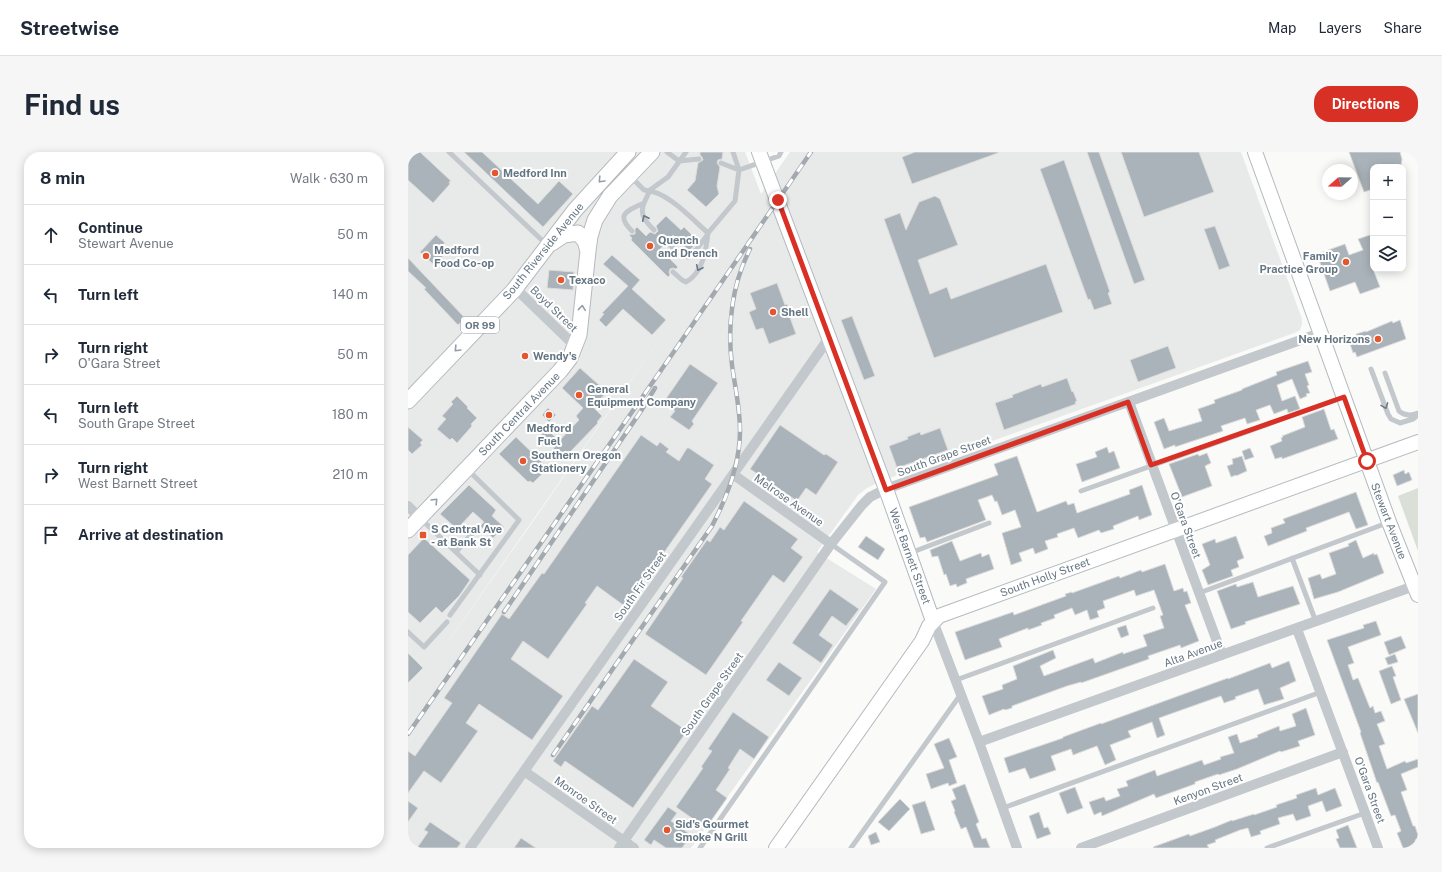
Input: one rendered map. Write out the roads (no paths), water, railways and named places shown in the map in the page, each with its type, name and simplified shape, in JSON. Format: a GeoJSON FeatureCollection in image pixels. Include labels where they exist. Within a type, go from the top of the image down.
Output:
{"type":"FeatureCollection","features":[{"type":"Feature","properties":{"kind":"main road","name":"South Riverside Avenue"},"geometry":{"type":"LineString","coordinates":[[408,401],[515,288],[575,210],[628,152]]}},
{"type":"Feature","properties":{"kind":"main road","name":"South Riverside Avenue"},"geometry":{"type":"LineString","coordinates":[[602,207],[610,196],[652,152]]}},
{"type":"Feature","properties":{"kind":"main road","name":"South Central Avenue"},"geometry":{"type":"LineString","coordinates":[[408,530],[560,371],[570,358],[576,347],[579,335],[590,236],[595,220],[602,207]]}},
{"type":"Feature","properties":{"kind":"main road"},"geometry":{"type":"LineString","coordinates":[[547,246],[564,235],[578,233],[585,241],[588,251]]}},
{"type":"Feature","properties":{"kind":"street","name":"Stewart Avenue"},"geometry":{"type":"LineString","coordinates":[[1255,152],[1389,522],[1416,591]]}},
{"type":"Feature","properties":{"kind":"street","name":"West Barnett Street"},"geometry":{"type":"LineString","coordinates":[[761,157],[886,490],[1017,848]]}},
{"type":"Feature","properties":{"kind":"street","name":"Boyd Street"},"geometry":{"type":"LineString","coordinates":[[515,288],[576,347]]}},
{"type":"Feature","properties":{"kind":"street","name":"South Grape Street"},"geometry":{"type":"LineString","coordinates":[[621,844],[831,544],[870,496],[1320,333]]}},
{"type":"Feature","properties":{"kind":"street","name":"South Fir Street"},"geometry":{"type":"LineString","coordinates":[[470,848],[734,476],[829,338]]}},
{"type":"Feature","properties":{"kind":"street","name":"O'Gara Street"},"geometry":{"type":"LineString","coordinates":[[1128,402],[1222,655]]}},
{"type":"Feature","properties":{"kind":"street","name":"South Holly Street"},"geometry":{"type":"LineString","coordinates":[[933,621],[949,612],[1418,442]]}},
{"type":"Feature","properties":{"kind":"street","name":"Melrose Avenue"},"geometry":{"type":"LineString","coordinates":[[734,476],[831,544]]}},
{"type":"Feature","properties":{"kind":"street"},"geometry":{"type":"LineString","coordinates":[[408,506],[420,518]]}},
{"type":"Feature","properties":{"kind":"street","name":"Alta Avenue"},"geometry":{"type":"LineString","coordinates":[[979,742],[1316,622],[1416,591]]}},
{"type":"Feature","properties":{"kind":"street"},"geometry":{"type":"LineString","coordinates":[[776,848],[922,641],[933,621]]}},
{"type":"Feature","properties":{"kind":"street","name":"O'Gara Street"},"geometry":{"type":"LineString","coordinates":[[1297,629],[1378,848]]}},
{"type":"Feature","properties":{"kind":"street","name":"Kenyon Street"},"geometry":{"type":"LineString","coordinates":[[1081,848],[1094,846],[1343,752]]}},
{"type":"Feature","properties":{"kind":"street","name":"Monroe Street"},"geometry":{"type":"LineString","coordinates":[[524,771],[621,844],[634,848]]}},
{"type":"Feature","properties":{"kind":"lane"},"geometry":{"type":"LineString","coordinates":[[449,152],[547,246]]}},
{"type":"Feature","properties":{"kind":"lane"},"geometry":{"type":"LineString","coordinates":[[668,152],[679,161],[699,159]]}},
{"type":"Feature","properties":{"kind":"lane"},"geometry":{"type":"LineString","coordinates":[[654,230],[642,216],[642,208],[644,203],[650,190],[668,177],[686,152]]}},
{"type":"Feature","properties":{"kind":"lane"},"geometry":{"type":"LineString","coordinates":[[666,242],[680,255],[688,257],[696,250],[735,201],[739,170],[733,152]]}},
{"type":"Feature","properties":{"kind":"lane"},"geometry":{"type":"LineString","coordinates":[[739,170],[761,157],[779,156],[781,152]]}},
{"type":"Feature","properties":{"kind":"lane"},"geometry":{"type":"LineString","coordinates":[[721,163],[739,170]]}},
{"type":"Feature","properties":{"kind":"lane"},"geometry":{"type":"LineString","coordinates":[[629,176],[644,190],[650,190],[667,198],[708,233]]}},
{"type":"Feature","properties":{"kind":"lane"},"geometry":{"type":"LineString","coordinates":[[632,231],[624,223],[624,214],[644,203]]}},
{"type":"Feature","properties":{"kind":"lane"},"geometry":{"type":"LineString","coordinates":[[674,272],[686,282],[692,279],[699,270],[706,248],[708,233]]}},
{"type":"Feature","properties":{"kind":"lane"},"geometry":{"type":"LineString","coordinates":[[1371,369],[1391,419],[1400,423],[1413,419],[1418,414]]}},
{"type":"Feature","properties":{"kind":"lane"},"geometry":{"type":"LineString","coordinates":[[1385,373],[1399,411],[1408,415],[1418,414]]}},
{"type":"Feature","properties":{"kind":"lane"},"geometry":{"type":"LineString","coordinates":[[1081,491],[1344,397]]}},
{"type":"Feature","properties":{"kind":"lane"},"geometry":{"type":"LineString","coordinates":[[450,615],[519,520],[466,469]]}},
{"type":"Feature","properties":{"kind":"lane"},"geometry":{"type":"LineString","coordinates":[[420,518],[480,575]]}},
{"type":"Feature","properties":{"kind":"lane"},"geometry":{"type":"LineString","coordinates":[[1199,593],[1389,522]]}},
{"type":"Feature","properties":{"kind":"lane"},"geometry":{"type":"LineString","coordinates":[[909,553],[989,523]]}},
{"type":"Feature","properties":{"kind":"lane"},"geometry":{"type":"LineString","coordinates":[[456,552],[476,528]]}},
{"type":"Feature","properties":{"kind":"lane"},"geometry":{"type":"LineString","coordinates":[[700,848],[885,582],[831,544]]}},
{"type":"Feature","properties":{"kind":"lane"},"geometry":{"type":"LineString","coordinates":[[1292,558],[1316,622]]}},
{"type":"Feature","properties":{"kind":"lane"},"geometry":{"type":"LineString","coordinates":[[956,680],[1153,608]]}},
{"type":"Feature","properties":{"kind":"lane"},"geometry":{"type":"LineString","coordinates":[[408,632],[424,647],[447,622]]}},
{"type":"Feature","properties":{"kind":"lane"},"geometry":{"type":"LineString","coordinates":[[1003,808],[1321,692]]}},
{"type":"Feature","properties":{"kind":"lane"},"geometry":{"type":"LineString","coordinates":[[851,848],[961,693]]}},
{"type":"Feature","properties":{"kind":"lane"},"geometry":{"type":"LineString","coordinates":[[1267,848],[1365,813]]}},
{"type":"Feature","properties":{"kind":"railway"},"geometry":{"type":"LineString","coordinates":[[408,734],[811,152]]}},
{"type":"Feature","properties":{"kind":"railway"},"geometry":{"type":"LineString","coordinates":[[553,755],[712,526],[723,504],[732,480],[738,456],[740,431],[730,335],[732,306],[739,276],[750,249]]}},
{"type":"Feature","properties":{"kind":"railway"},"geometry":{"type":"LineString","coordinates":[[504,612],[641,411],[655,388]]}},
{"type":"Feature","properties":{"kind":"place","name":"Medford Inn"},"geometry":{"type":"Point","coordinates":[495,173]}},
{"type":"Feature","properties":{"kind":"place","name":"Quench and Drench"},"geometry":{"type":"Point","coordinates":[650,246]}},
{"type":"Feature","properties":{"kind":"place","name":"Medford Food Co-op"},"geometry":{"type":"Point","coordinates":[426,256]}},
{"type":"Feature","properties":{"kind":"place","name":"Family Practice Group"},"geometry":{"type":"Point","coordinates":[1346,262]}},
{"type":"Feature","properties":{"kind":"place","name":"Texaco"},"geometry":{"type":"Point","coordinates":[561,280]}},
{"type":"Feature","properties":{"kind":"place","name":"Shell"},"geometry":{"type":"Point","coordinates":[773,312]}},
{"type":"Feature","properties":{"kind":"place","name":"New Horizons"},"geometry":{"type":"Point","coordinates":[1378,339]}},
{"type":"Feature","properties":{"kind":"place","name":"Wendy's"},"geometry":{"type":"Point","coordinates":[525,356]}},
{"type":"Feature","properties":{"kind":"place","name":"General Equipment Company"},"geometry":{"type":"Point","coordinates":[579,395]}},
{"type":"Feature","properties":{"kind":"place","name":"Medford Fuel"},"geometry":{"type":"Point","coordinates":[549,415]}},
{"type":"Feature","properties":{"kind":"place","name":"Southern Oregon Stationery"},"geometry":{"type":"Point","coordinates":[523,461]}},
{"type":"Feature","properties":{"kind":"place","name":"S Central Ave - at Bank St"},"geometry":{"type":"Point","coordinates":[423,535]}},
{"type":"Feature","properties":{"kind":"place","name":"Sid's Gourmet Smoke N Grill"},"geometry":{"type":"Point","coordinates":[667,830]}}]}
